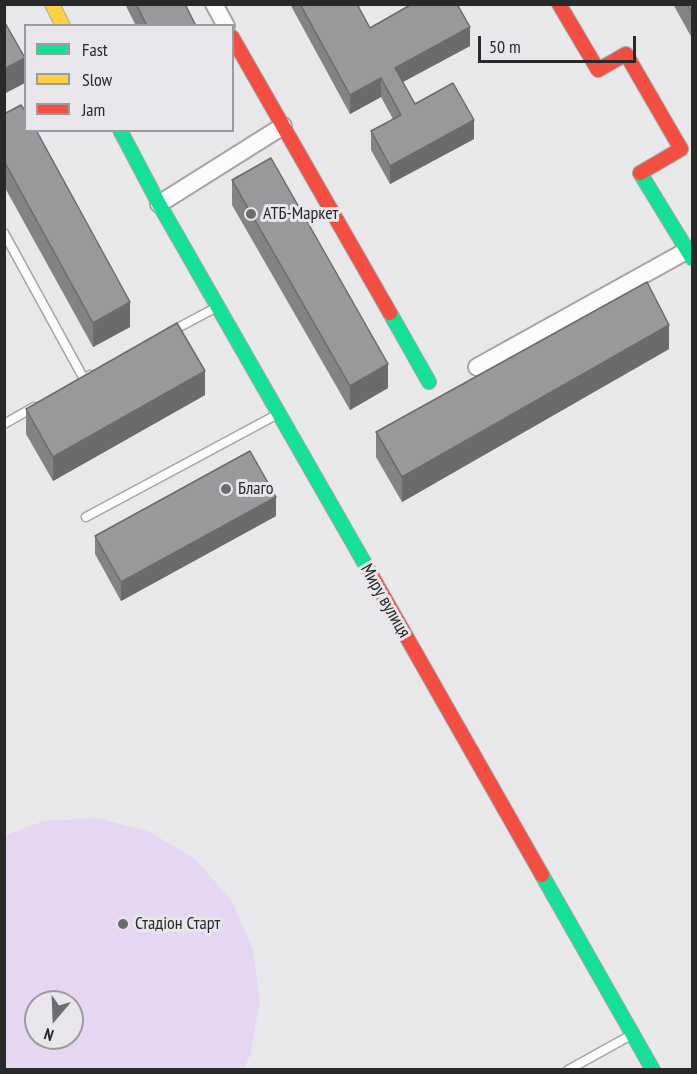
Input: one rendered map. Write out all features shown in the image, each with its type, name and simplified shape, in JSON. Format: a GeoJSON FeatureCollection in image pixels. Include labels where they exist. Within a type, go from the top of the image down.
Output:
{"type":"FeatureCollection","features":[{"type":"Feature","properties":{"kind":"street"},"geometry":{"type":"LineString","coordinates":[[52,4],[62,24]]}},
{"type":"Feature","properties":{"kind":"street"},"geometry":{"type":"LineString","coordinates":[[214,4],[225,24]]}},
{"type":"Feature","properties":{"kind":"street"},"geometry":{"type":"LineString","coordinates":[[477,367],[690,254],[640,173],[681,149],[626,54],[598,70],[560,4]]}},
{"type":"Feature","properties":{"kind":"street"},"geometry":{"type":"LineString","coordinates":[[234,40],[429,382]]}},
{"type":"Feature","properties":{"kind":"street"},"geometry":{"type":"LineString","coordinates":[[159,204],[284,126]]}},
{"type":"Feature","properties":{"kind":"street","name":"Миру вулиця"},"geometry":{"type":"LineString","coordinates":[[121,132],[159,204],[653,1070]]}},
{"type":"Feature","properties":{"kind":"lane"},"geometry":{"type":"LineString","coordinates":[[4,233],[84,379]]}},
{"type":"Feature","properties":{"kind":"lane"},"geometry":{"type":"LineString","coordinates":[[166,334],[217,306]]}},
{"type":"Feature","properties":{"kind":"lane"},"geometry":{"type":"LineString","coordinates":[[74,384],[95,373]]}},
{"type":"Feature","properties":{"kind":"lane"},"geometry":{"type":"LineString","coordinates":[[4,424],[44,401]]}},
{"type":"Feature","properties":{"kind":"lane"},"geometry":{"type":"LineString","coordinates":[[86,517],[279,414]]}},
{"type":"Feature","properties":{"kind":"lane"},"geometry":{"type":"LineString","coordinates":[[568,1070],[633,1034]]}},
{"type":"Feature","properties":{"kind":"shaded area","name":"Стадіон Старт"},"geometry":{"type":"Polygon","coordinates":[[[98,818],[150,832],[196,860],[231,900],[253,949],[260,1002],[250,1055],[244,1069],[5,1069],[5,835],[44,821],[98,818]]]}},
{"type":"Feature","properties":{"kind":"building"},"geometry":{"type":"Polygon","coordinates":[[[136,4],[185,4],[195,24],[146,24],[136,4]]]}},
{"type":"Feature","properties":{"kind":"building"},"geometry":{"type":"Polygon","coordinates":[[[300,4],[357,4],[370,28],[412,4],[457,4],[470,27],[395,68],[415,104],[453,83],[474,120],[390,166],[371,131],[401,115],[381,78],[350,95],[300,4]]]}},
{"type":"Feature","properties":{"kind":"building"},"geometry":{"type":"Polygon","coordinates":[[[687,4],[693,4],[693,15],[687,4]]]}},
{"type":"Feature","properties":{"kind":"building"},"geometry":{"type":"Polygon","coordinates":[[[4,21],[24,59],[4,69],[4,21]]]}},
{"type":"Feature","properties":{"kind":"building"},"geometry":{"type":"Polygon","coordinates":[[[21,105],[24,109],[24,132],[37,132],[130,302],[93,323],[4,161],[4,114],[21,105]]]}},
{"type":"Feature","properties":{"kind":"building"},"geometry":{"type":"Polygon","coordinates":[[[271,158],[388,364],[350,386],[232,180],[271,158]]]}},
{"type":"Feature","properties":{"kind":"building"},"geometry":{"type":"Polygon","coordinates":[[[647,282],[669,325],[402,477],[376,432],[647,282]]]}},
{"type":"Feature","properties":{"kind":"building"},"geometry":{"type":"Polygon","coordinates":[[[177,323],[205,371],[53,457],[26,409],[177,323]]]}},
{"type":"Feature","properties":{"kind":"building"},"geometry":{"type":"Polygon","coordinates":[[[250,451],[276,497],[121,582],[95,536],[250,451]]]}},
{"type":"Feature","properties":{"kind":"traffic: fast"},"geometry":{"type":"LineString","coordinates":[[121,132],[159,204],[369,571]]}},
{"type":"Feature","properties":{"kind":"traffic: fast"},"geometry":{"type":"LineString","coordinates":[[640,173],[692,258]]}},
{"type":"Feature","properties":{"kind":"traffic: fast"},"geometry":{"type":"LineString","coordinates":[[390,313],[429,382]]}},
{"type":"Feature","properties":{"kind":"traffic: fast"},"geometry":{"type":"LineString","coordinates":[[542,875],[653,1070]]}},
{"type":"Feature","properties":{"kind":"traffic: slow"},"geometry":{"type":"LineString","coordinates":[[52,4],[62,24]]}},
{"type":"Feature","properties":{"kind":"traffic: jam"},"geometry":{"type":"LineString","coordinates":[[559,4],[598,70],[626,54],[681,149],[640,173]]}},
{"type":"Feature","properties":{"kind":"traffic: jam"},"geometry":{"type":"LineString","coordinates":[[234,40],[390,313]]}},
{"type":"Feature","properties":{"kind":"traffic: jam"},"geometry":{"type":"LineString","coordinates":[[369,571],[542,875]]}},
{"type":"Feature","properties":{"kind":"place","name":"АТБ-Маркет"},"geometry":{"type":"Point","coordinates":[251,214]}},
{"type":"Feature","properties":{"kind":"place","name":"Благо"},"geometry":{"type":"Point","coordinates":[226,489]}},
{"type":"Feature","properties":{"kind":"place","name":"Стадіон Старт"},"geometry":{"type":"Point","coordinates":[123,924]}}]}
